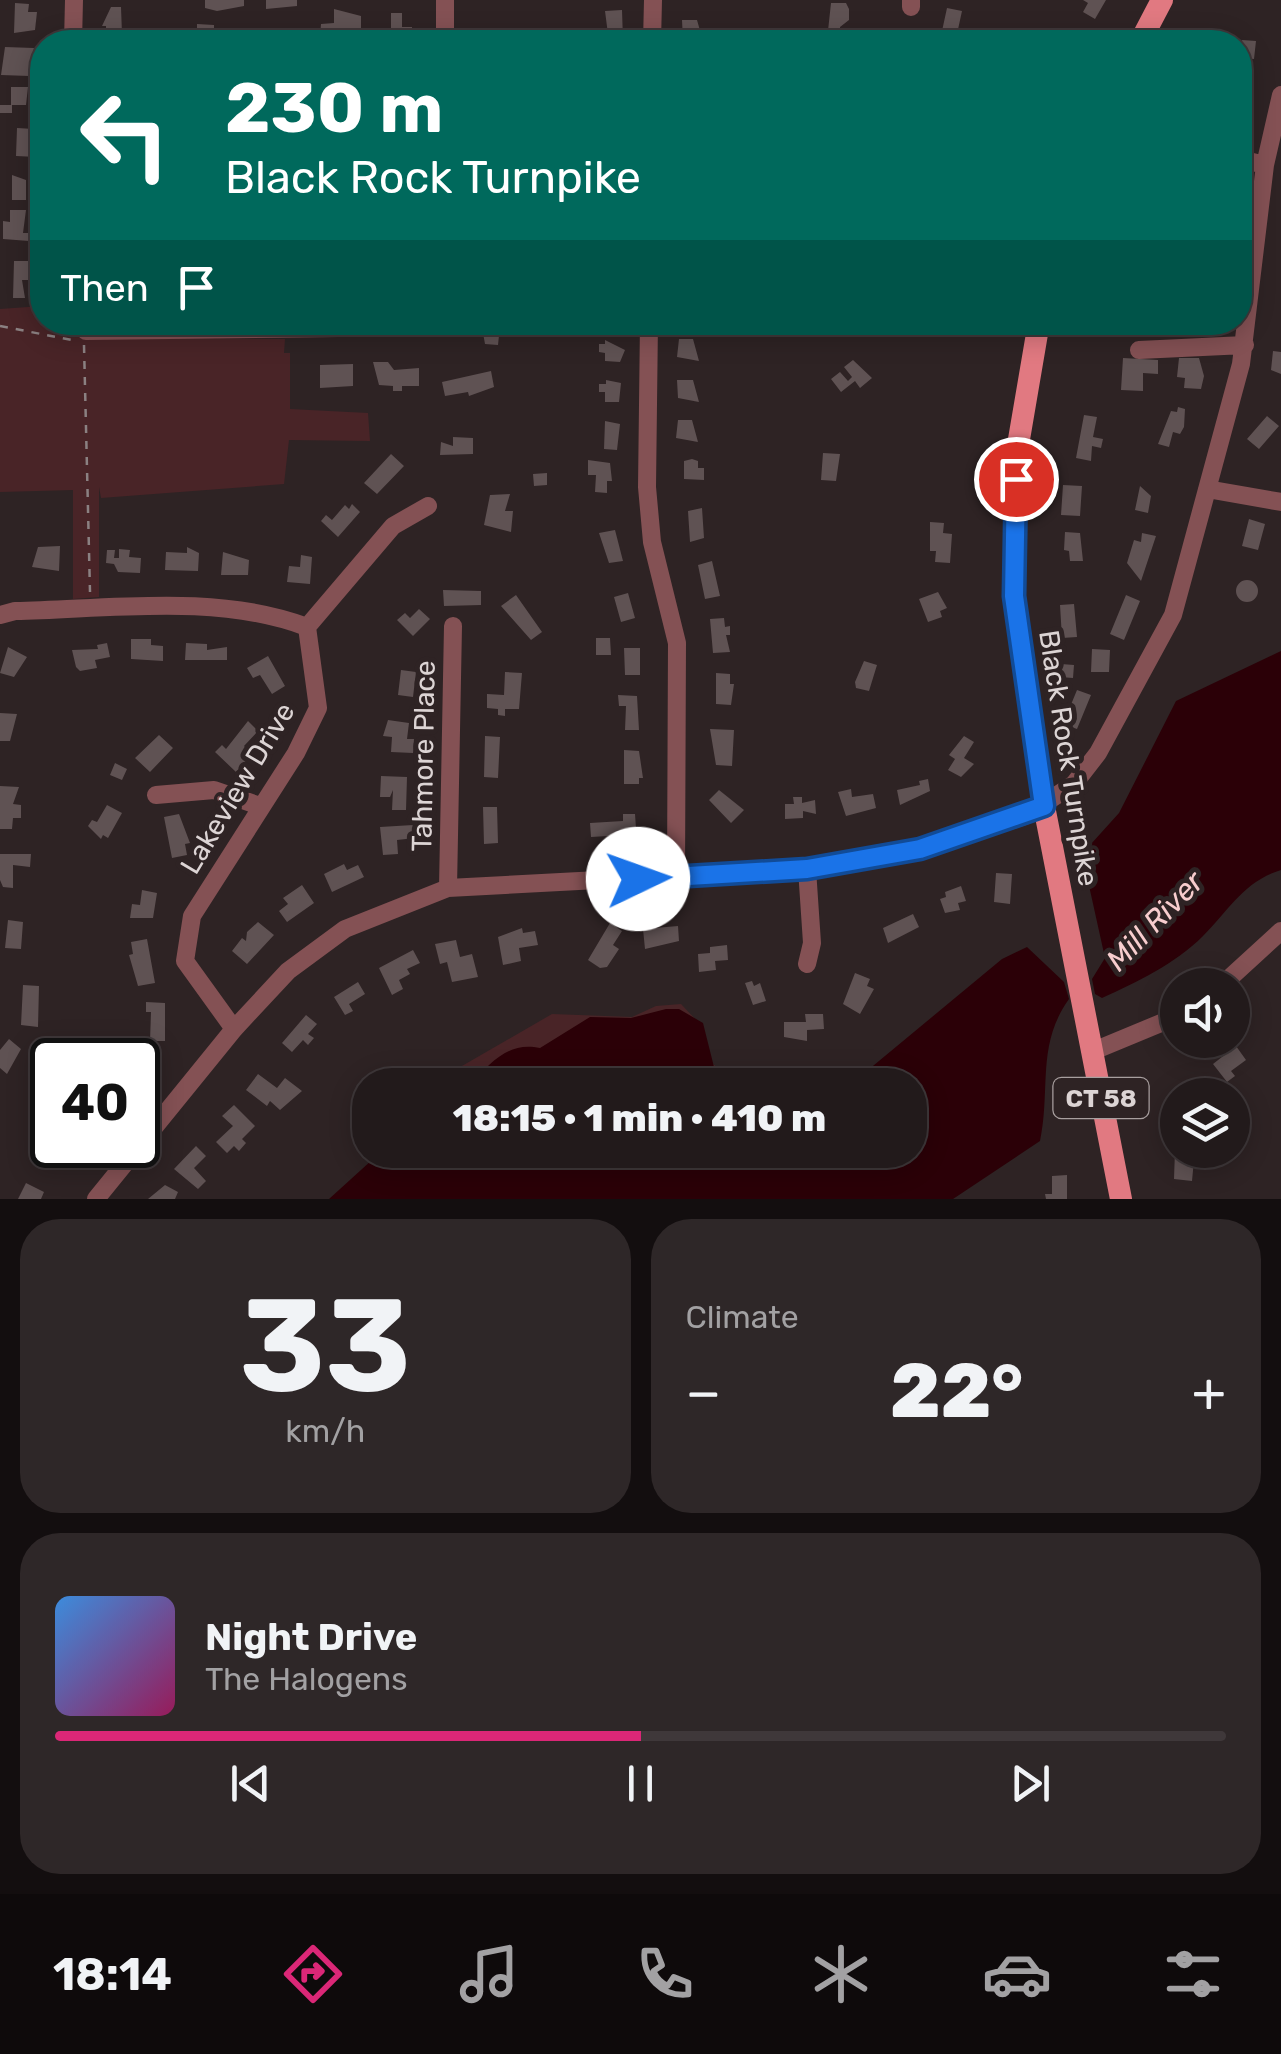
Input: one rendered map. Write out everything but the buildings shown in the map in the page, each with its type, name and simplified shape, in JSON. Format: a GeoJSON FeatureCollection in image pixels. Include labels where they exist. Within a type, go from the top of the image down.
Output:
{"type":"FeatureCollection","features":[{"type":"Feature","properties":{"kind":"main road"},"geometry":{"type":"LineString","coordinates":[[1146,30],[1162,0]]}},
{"type":"Feature","properties":{"kind":"main road","name":"Black Rock Turnpike"},"geometry":{"type":"LineString","coordinates":[[1037,335],[1017,451],[1014,596],[1044,806],[1122,1199]]}},
{"type":"Feature","properties":{"kind":"street"},"geometry":{"type":"LineString","coordinates":[[74,0],[74,30]]}},
{"type":"Feature","properties":{"kind":"street"},"geometry":{"type":"LineString","coordinates":[[444,0],[445,30]]}},
{"type":"Feature","properties":{"kind":"street"},"geometry":{"type":"LineString","coordinates":[[652,0],[652,30]]}},
{"type":"Feature","properties":{"kind":"street"},"geometry":{"type":"LineString","coordinates":[[1252,282],[1265,165],[1281,95]]}},
{"type":"Feature","properties":{"kind":"street"},"geometry":{"type":"LineString","coordinates":[[1252,161],[1265,165]]}},
{"type":"Feature","properties":{"kind":"street"},"geometry":{"type":"LineString","coordinates":[[648,335],[646,487],[652,542],[677,643],[676,877]]}},
{"type":"Feature","properties":{"kind":"street"},"geometry":{"type":"LineString","coordinates":[[96,1199],[234,1029],[288,971],[345,929],[448,888],[807,869],[920,849],[1044,806],[1081,777],[1098,753],[1173,615],[1246,335]]}},
{"type":"Feature","properties":{"kind":"street"},"geometry":{"type":"LineString","coordinates":[[1140,350],[1245,345]]}},
{"type":"Feature","properties":{"kind":"street"},"geometry":{"type":"LineString","coordinates":[[1207,488],[1281,502]]}},
{"type":"Feature","properties":{"kind":"street"},"geometry":{"type":"LineString","coordinates":[[0,615],[90,609],[219,608],[269,613],[307,627],[393,526],[428,506]]}},
{"type":"Feature","properties":{"kind":"street","name":"Tahmore Place"},"geometry":{"type":"LineString","coordinates":[[448,888],[454,626]]}},
{"type":"Feature","properties":{"kind":"street","name":"Lakeview Drive"},"geometry":{"type":"LineString","coordinates":[[234,1029],[185,961],[192,916],[318,708],[307,627]]}},
{"type":"Feature","properties":{"kind":"street"},"geometry":{"type":"LineString","coordinates":[[156,795],[214,790],[260,806]]}},
{"type":"Feature","properties":{"kind":"street"},"geometry":{"type":"LineString","coordinates":[[807,869],[812,944],[807,964]]}},
{"type":"Feature","properties":{"kind":"street"},"geometry":{"type":"LineString","coordinates":[[1240,968],[1281,930]]}},
{"type":"Feature","properties":{"kind":"street"},"geometry":{"type":"LineString","coordinates":[[1091,1052],[1160,1023]]}},
{"type":"Feature","properties":{"kind":"path"},"geometry":{"type":"LineString","coordinates":[[0,326],[30,332]]}},
{"type":"Feature","properties":{"kind":"path"},"geometry":{"type":"LineString","coordinates":[[47,335],[84,342],[90,609]]}},
{"type":"Feature","properties":{"kind":"shaded area"},"geometry":{"type":"Polygon","coordinates":[[[30,307],[30,335],[285,339],[284,353],[290,353],[290,409],[368,413],[370,441],[289,440],[284,484],[101,498],[99,487],[99,597],[73,599],[73,490],[0,492],[0,309],[30,307]]]}},
{"type":"Feature","properties":{"kind":"shaded area"},"geometry":{"type":"Polygon","coordinates":[[[681,1004],[699,1023],[703,1057],[718,1068],[458,1068],[552,1014],[632,1017],[656,1006],[681,1004]]]}},
{"type":"Feature","properties":{"kind":"water","name":"Mill River"},"geometry":{"type":"Polygon","coordinates":[[[1281,651],[1281,870],[1247,889],[1203,936],[1168,964],[1102,998],[1095,994],[1092,979],[1105,958],[1082,854],[1119,813],[1176,701],[1281,651]]]}},
{"type":"Feature","properties":{"kind":"water"},"geometry":{"type":"Polygon","coordinates":[[[1027,947],[1064,982],[1069,999],[1048,1050],[1040,1141],[953,1199],[329,1199],[363,1168],[927,1168],[927,1068],[871,1068],[1002,959],[1027,947]]]}},
{"type":"Feature","properties":{"kind":"water"},"geometry":{"type":"Polygon","coordinates":[[[679,1009],[703,1023],[715,1068],[487,1068],[509,1051],[540,1048],[590,1017],[631,1018],[679,1009]]]}},
{"type":"Feature","properties":{"kind":"route"},"geometry":{"type":"LineString","coordinates":[[638,879],[807,869],[920,849],[1025,816],[1044,806],[1014,596],[1016,479]]}}]}
